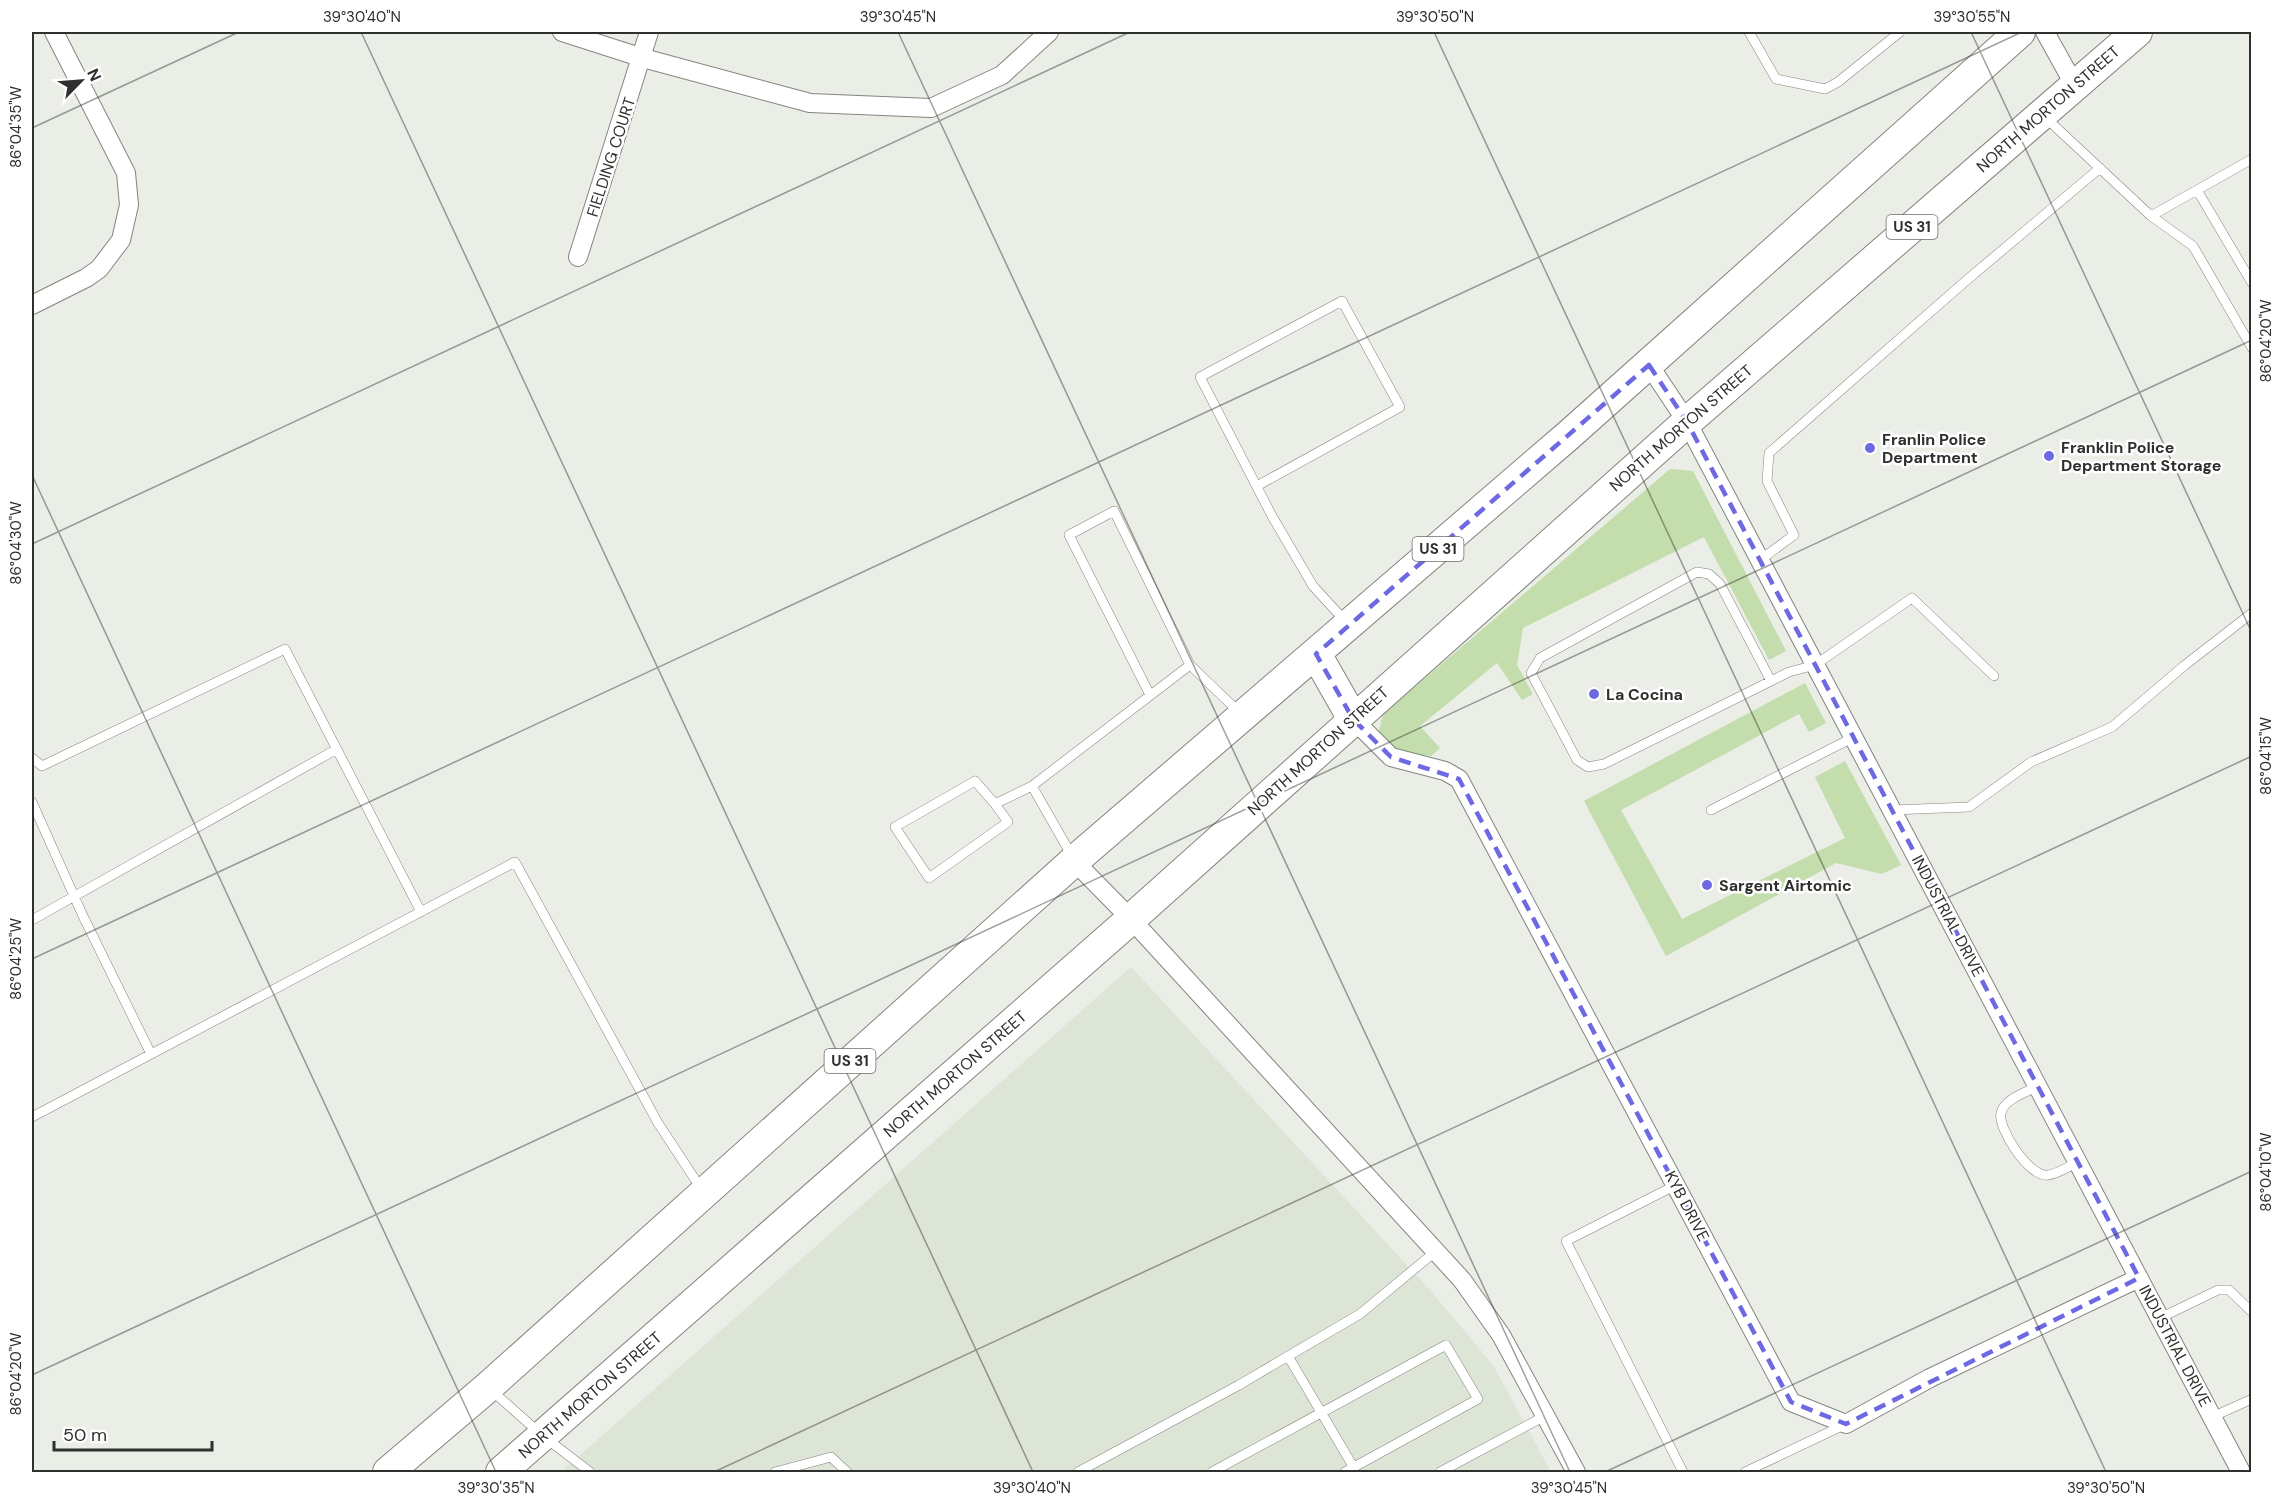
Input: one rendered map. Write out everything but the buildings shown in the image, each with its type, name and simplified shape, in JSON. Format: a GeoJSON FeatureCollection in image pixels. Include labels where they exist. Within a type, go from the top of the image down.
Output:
{"type":"FeatureCollection","features":[{"type":"Feature","properties":{"kind":"main road","name":"US 31"},"geometry":{"type":"LineString","coordinates":[[388,1473],[488,1388],[703,1192],[1074,861],[1350,626],[1649,364],[2020,32]]}},
{"type":"Feature","properties":{"kind":"main road","name":"NORTH MORTON STREET"},"geometry":{"type":"LineString","coordinates":[[501,1473],[1131,919],[1687,422],[2137,32]]}},
{"type":"Feature","properties":{"kind":"main road"},"geometry":{"type":"LineString","coordinates":[[1316,654],[1353,719]]}},
{"type":"Feature","properties":{"kind":"street"},"geometry":{"type":"LineString","coordinates":[[32,305],[99,269],[121,240],[129,205],[126,173],[54,32]]}},
{"type":"Feature","properties":{"kind":"street"},"geometry":{"type":"LineString","coordinates":[[562,32],[643,58],[810,103],[931,108],[1002,75],[1049,32]]}},
{"type":"Feature","properties":{"kind":"street","name":"FIELDING COURT"},"geometry":{"type":"LineString","coordinates":[[578,257],[643,58],[649,32]]}},
{"type":"Feature","properties":{"kind":"street"},"geometry":{"type":"LineString","coordinates":[[2045,32],[2075,86]]}},
{"type":"Feature","properties":{"kind":"street","name":"INDUSTRIAL DRIVE"},"geometry":{"type":"LineString","coordinates":[[1649,364],[1687,422],[2241,1473]]}},
{"type":"Feature","properties":{"kind":"street","name":"KYB DRIVE"},"geometry":{"type":"LineString","coordinates":[[1353,719],[1391,757],[1445,771],[1459,779],[1791,1402],[1846,1424]]}},
{"type":"Feature","properties":{"kind":"street"},"geometry":{"type":"LineString","coordinates":[[1074,861],[1131,919],[1436,1251],[1480,1304],[1576,1473]]}},
{"type":"Feature","properties":{"kind":"street"},"geometry":{"type":"LineString","coordinates":[[1846,1424],[1930,1378],[2139,1278]]}},
{"type":"Feature","properties":{"kind":"lane"},"geometry":{"type":"LineString","coordinates":[[1749,32],[1776,79],[1825,89],[1838,82],[1900,32]]}},
{"type":"Feature","properties":{"kind":"lane"},"geometry":{"type":"LineString","coordinates":[[2042,114],[2151,216],[2193,246],[2252,348]]}},
{"type":"Feature","properties":{"kind":"lane"},"geometry":{"type":"LineString","coordinates":[[2151,216],[2252,159]]}},
{"type":"Feature","properties":{"kind":"lane"},"geometry":{"type":"LineString","coordinates":[[1760,560],[1794,535],[1767,481],[1769,453],[1968,279],[2100,168]]}},
{"type":"Feature","properties":{"kind":"lane"},"geometry":{"type":"LineString","coordinates":[[2197,190],[2252,284]]}},
{"type":"Feature","properties":{"kind":"lane"},"geometry":{"type":"LineString","coordinates":[[1257,486],[1400,406],[1342,301],[1200,377],[1257,486],[1313,586],[1350,626]]}},
{"type":"Feature","properties":{"kind":"lane"},"geometry":{"type":"LineString","coordinates":[[1150,696],[1069,536],[1114,511],[1190,665],[1244,717]]}},
{"type":"Feature","properties":{"kind":"lane"},"geometry":{"type":"LineString","coordinates":[[1771,681],[1720,585],[1708,574],[1697,572],[1540,657],[1531,673],[1577,760],[1588,767],[1605,764],[1771,681],[1789,672],[1815,665],[1912,597],[1994,676]]}},
{"type":"Feature","properties":{"kind":"lane"},"geometry":{"type":"LineString","coordinates":[[1892,810],[1969,807],[2031,762],[2112,728],[2185,665],[2252,613]]}},
{"type":"Feature","properties":{"kind":"lane"},"geometry":{"type":"LineString","coordinates":[[32,758],[42,766],[285,649],[421,912]]}},
{"type":"Feature","properties":{"kind":"lane"},"geometry":{"type":"LineString","coordinates":[[995,804],[1032,786],[1190,665]]}},
{"type":"Feature","properties":{"kind":"lane"},"geometry":{"type":"LineString","coordinates":[[1711,810],[1854,737]]}},
{"type":"Feature","properties":{"kind":"lane"},"geometry":{"type":"LineString","coordinates":[[32,920],[75,898],[337,749]]}},
{"type":"Feature","properties":{"kind":"lane"},"geometry":{"type":"LineString","coordinates":[[975,781],[995,804],[1008,822],[929,878],[895,827],[975,781]]}},
{"type":"Feature","properties":{"kind":"lane"},"geometry":{"type":"LineString","coordinates":[[1032,786],[1074,861]]}},
{"type":"Feature","properties":{"kind":"lane"},"geometry":{"type":"LineString","coordinates":[[32,802],[75,898],[151,1054]]}},
{"type":"Feature","properties":{"kind":"lane"},"geometry":{"type":"LineString","coordinates":[[32,1117],[515,862],[658,1123],[703,1192]]}},
{"type":"Feature","properties":{"kind":"lane"},"geometry":{"type":"LineString","coordinates":[[2038,1086],[2006,1103],[2000,1114],[2002,1123],[2025,1165],[2035,1173],[2048,1175],[2078,1162]]}},
{"type":"Feature","properties":{"kind":"lane"},"geometry":{"type":"LineString","coordinates":[[1676,1185],[1566,1241],[1683,1473]]}},
{"type":"Feature","properties":{"kind":"lane"},"geometry":{"type":"LineString","coordinates":[[1078,1473],[1360,1314],[1436,1251]]}},
{"type":"Feature","properties":{"kind":"lane"},"geometry":{"type":"LineString","coordinates":[[2160,1318],[2218,1290],[2229,1290],[2252,1312]]}},
{"type":"Feature","properties":{"kind":"lane"},"geometry":{"type":"LineString","coordinates":[[1212,1473],[1320,1413],[1446,1345],[1478,1399],[1349,1470],[1320,1413],[1288,1356]]}},
{"type":"Feature","properties":{"kind":"lane"},"geometry":{"type":"LineString","coordinates":[[488,1388],[590,1473]]}},
{"type":"Feature","properties":{"kind":"lane"},"geometry":{"type":"LineString","coordinates":[[2212,1417],[2252,1399]]}},
{"type":"Feature","properties":{"kind":"lane"},"geometry":{"type":"LineString","coordinates":[[1440,1473],[1545,1416]]}},
{"type":"Feature","properties":{"kind":"lane"},"geometry":{"type":"LineString","coordinates":[[1745,1473],[1846,1424]]}},
{"type":"Feature","properties":{"kind":"lane"},"geometry":{"type":"LineString","coordinates":[[775,1473],[831,1456],[847,1473]]}},
{"type":"Feature","properties":{"kind":"highlighted area"},"geometry":{"type":"Polygon","coordinates":[[[1649,365],[1687,422],[2139,1278],[1846,1424],[1791,1402],[1459,779],[1391,757],[1353,719],[1316,654],[1649,365]]]}},
{"type":"Feature","properties":{"kind":"shaded area"},"geometry":{"type":"Polygon","coordinates":[[[1131,967],[1430,1290],[1493,1365],[1551,1472],[561,1472],[1131,967]]]}},
{"type":"Feature","properties":{"kind":"green space"},"geometry":{"type":"Polygon","coordinates":[[[1670,469],[1693,471],[1786,651],[1769,660],[1704,537],[1523,628],[1517,665],[1533,694],[1522,700],[1497,663],[1420,726],[1440,748],[1431,756],[1390,751],[1378,734],[1383,714],[1670,469]]]}},
{"type":"Feature","properties":{"kind":"green space"},"geometry":{"type":"Polygon","coordinates":[[[1805,683],[1826,723],[1809,732],[1799,714],[1621,810],[1682,919],[1845,838],[1815,777],[1845,761],[1901,865],[1882,874],[1836,863],[1666,956],[1584,801],[1805,683]]]}},
{"type":"Feature","properties":{"kind":"place","name":"Franlin Police Department"},"geometry":{"type":"Point","coordinates":[1870,448]}},
{"type":"Feature","properties":{"kind":"place","name":"Franklin Police Department Storage"},"geometry":{"type":"Point","coordinates":[2049,456]}},
{"type":"Feature","properties":{"kind":"place","name":"La Cocina"},"geometry":{"type":"Point","coordinates":[1594,694]}},
{"type":"Feature","properties":{"kind":"place","name":"Sargent Airtomic"},"geometry":{"type":"Point","coordinates":[1707,885]}}]}
